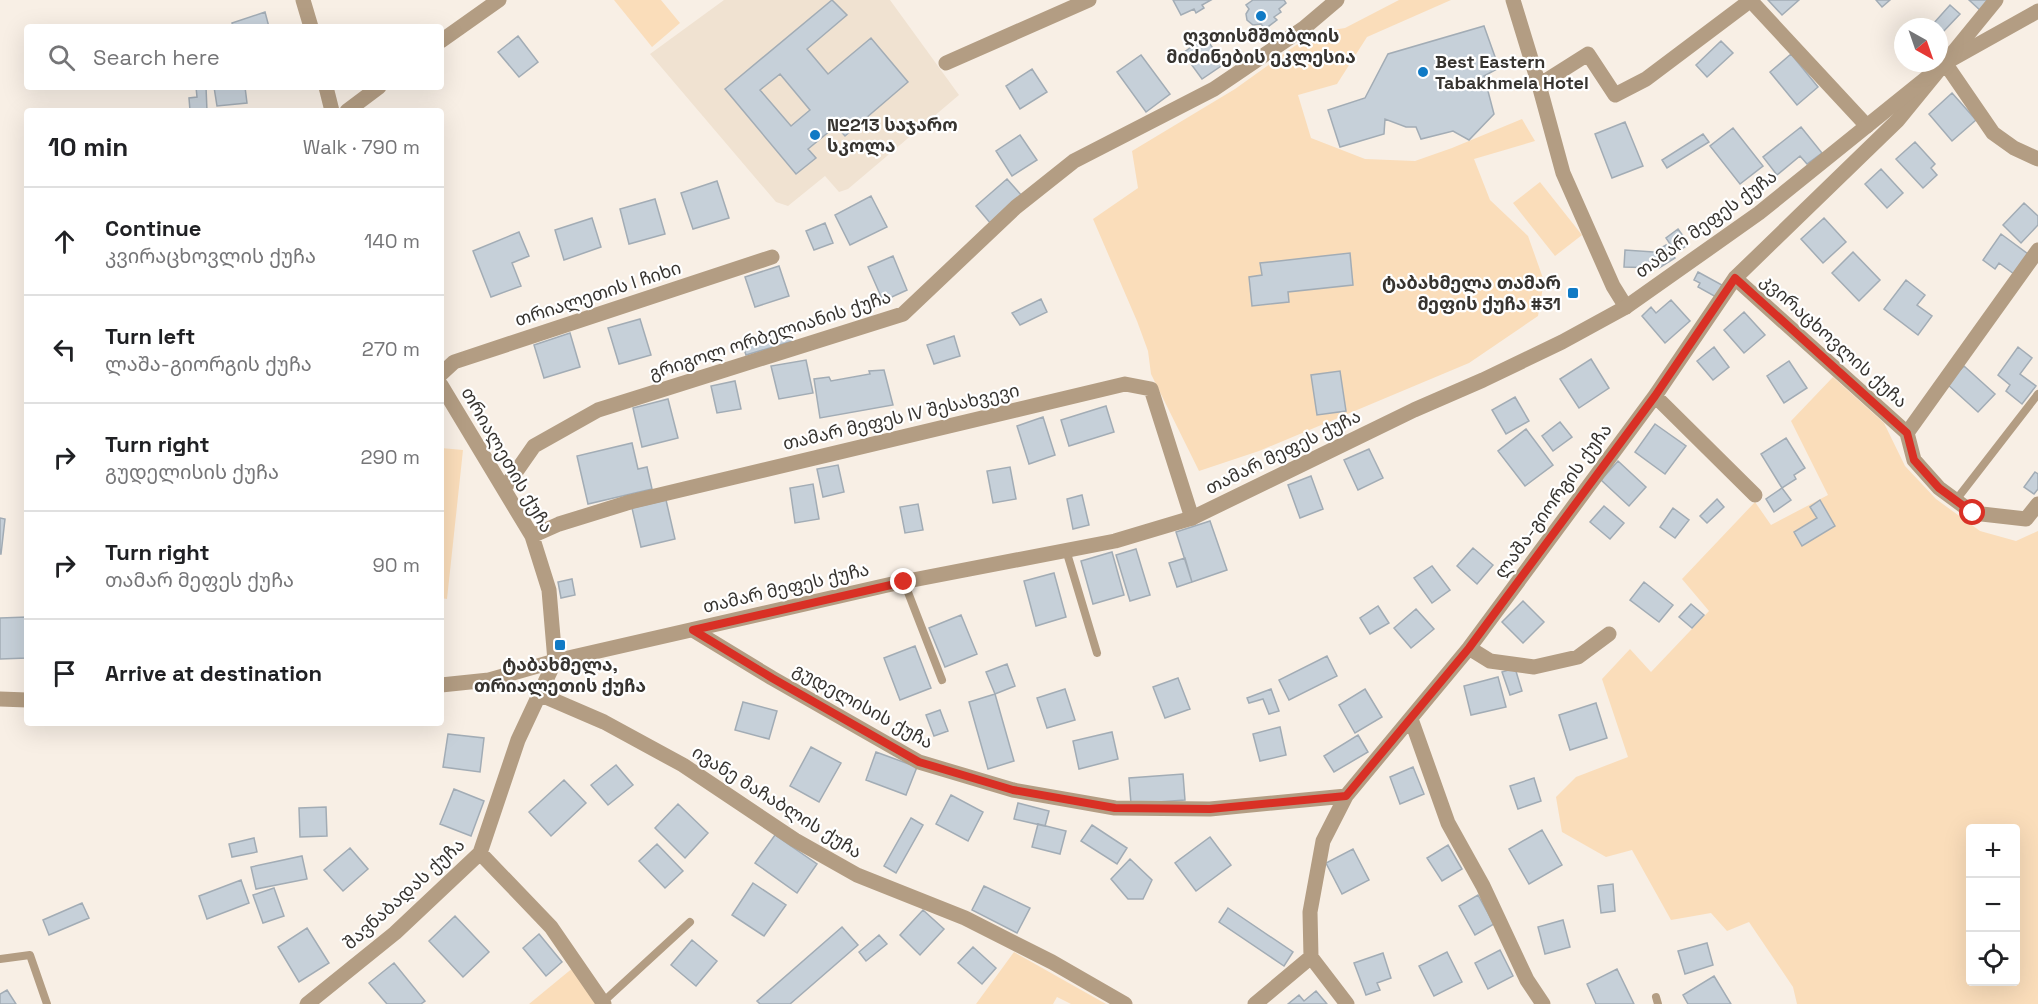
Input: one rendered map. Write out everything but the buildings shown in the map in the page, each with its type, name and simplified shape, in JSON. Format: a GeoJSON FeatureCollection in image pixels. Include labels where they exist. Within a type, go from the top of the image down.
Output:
{"type":"FeatureCollection","features":[{"type":"Feature","properties":{"kind":"street"},"geometry":{"type":"LineString","coordinates":[[303,0],[309,24]]}},
{"type":"Feature","properties":{"kind":"street"},"geometry":{"type":"LineString","coordinates":[[444,39],[499,0]]}},
{"type":"Feature","properties":{"kind":"street"},"geometry":{"type":"LineString","coordinates":[[946,63],[1089,0]]}},
{"type":"Feature","properties":{"kind":"street","name":"გრიგოლ ორბელიანის ქუჩა"},"geometry":{"type":"LineString","coordinates":[[504,489],[534,446],[598,410],[903,314],[1016,207],[1074,161],[1214,89],[1304,28],[1337,0]]}},
{"type":"Feature","properties":{"kind":"street"},"geometry":{"type":"LineString","coordinates":[[1513,0],[1563,173],[1613,286],[1626,307]]}},
{"type":"Feature","properties":{"kind":"street"},"geometry":{"type":"LineString","coordinates":[[1539,85],[1588,54],[1616,95],[1646,79],[1751,0],[1867,126]]}},
{"type":"Feature","properties":{"kind":"street"},"geometry":{"type":"LineString","coordinates":[[1948,58],[1996,0]]}},
{"type":"Feature","properties":{"kind":"street","name":"თამარ მეფეს ქუჩა"},"geometry":{"type":"LineString","coordinates":[[1948,61],[2038,11]]}},
{"type":"Feature","properties":{"kind":"street"},"geometry":{"type":"LineString","coordinates":[[1948,69],[1993,132],[2014,148],[2038,159]]}},
{"type":"Feature","properties":{"kind":"street","name":"თამარ მეფეს ქუჩა"},"geometry":{"type":"LineString","coordinates":[[444,685],[489,680],[555,661],[904,582],[1115,541],[1192,518],[1414,410],[1552,347],[1626,307],[1759,213],[1933,72]]}},
{"type":"Feature","properties":{"kind":"street","name":"ლაშა-გიორგის ქუჩა"},"geometry":{"type":"LineString","coordinates":[[1311,957],[1310,912],[1323,841],[1346,796],[1469,648],[1655,396],[1735,278],[1898,120],[1937,72]]}},
{"type":"Feature","properties":{"kind":"street"},"geometry":{"type":"LineString","coordinates":[[327,90],[331,108]]}},
{"type":"Feature","properties":{"kind":"street"},"geometry":{"type":"LineString","coordinates":[[351,108],[375,90]]}},
{"type":"Feature","properties":{"kind":"street"},"geometry":{"type":"LineString","coordinates":[[1907,433],[2038,250]]}},
{"type":"Feature","properties":{"kind":"street","name":"თრიალეთის I ჩიხი"},"geometry":{"type":"LineString","coordinates":[[444,371],[454,362],[772,257]]}},
{"type":"Feature","properties":{"kind":"street","name":"კვირაცხოვლის ქუჩა"},"geometry":{"type":"LineString","coordinates":[[1735,278],[1907,433],[1914,460],[1939,488],[1973,513],[2026,519],[2038,504]]}},
{"type":"Feature","properties":{"kind":"street","name":"თამარ მეფეს IV შესახვევი"},"geometry":{"type":"LineString","coordinates":[[532,536],[559,524],[630,502],[1125,384],[1151,389],[1192,518]]}},
{"type":"Feature","properties":{"kind":"street","name":"თრიალეთის ქუჩა"},"geometry":{"type":"LineString","coordinates":[[444,390],[532,536],[549,590],[555,661]]}},
{"type":"Feature","properties":{"kind":"street"},"geometry":{"type":"LineString","coordinates":[[1655,396],[1755,495]]}},
{"type":"Feature","properties":{"kind":"street","name":"გუდელისის ქუჩა"},"geometry":{"type":"LineString","coordinates":[[693,630],[919,762],[1013,790],[1115,808],[1210,809],[1346,796]]}},
{"type":"Feature","properties":{"kind":"street"},"geometry":{"type":"LineString","coordinates":[[1469,648],[1490,661],[1534,667],[1578,657],[1609,634]]}},
{"type":"Feature","properties":{"kind":"street","name":"შავნაბადას ქუჩა"},"geometry":{"type":"LineString","coordinates":[[307,1004],[395,933],[480,853],[518,740],[555,661]]}},
{"type":"Feature","properties":{"kind":"street","name":"ივანე მაჩაბლის ქუჩა"},"geometry":{"type":"LineString","coordinates":[[539,694],[604,722],[683,765],[795,840],[857,875],[965,918],[1052,962],[1125,1004]]}},
{"type":"Feature","properties":{"kind":"street"},"geometry":{"type":"LineString","coordinates":[[0,699],[24,700]]}},
{"type":"Feature","properties":{"kind":"street"},"geometry":{"type":"LineString","coordinates":[[1411,719],[1448,823],[1483,885],[1527,980],[1543,1004]]}},
{"type":"Feature","properties":{"kind":"street"},"geometry":{"type":"LineString","coordinates":[[480,853],[551,927],[604,1003]]}},
{"type":"Feature","properties":{"kind":"street"},"geometry":{"type":"LineString","coordinates":[[1255,1004],[1311,957],[1347,1004]]}},
{"type":"Feature","properties":{"kind":"lane"},"geometry":{"type":"LineString","coordinates":[[1956,500],[2038,394]]}},
{"type":"Feature","properties":{"kind":"lane"},"geometry":{"type":"LineString","coordinates":[[1066,550],[1097,654]]}},
{"type":"Feature","properties":{"kind":"lane"},"geometry":{"type":"LineString","coordinates":[[904,582],[942,680]]}},
{"type":"Feature","properties":{"kind":"lane"},"geometry":{"type":"LineString","coordinates":[[604,1003],[690,922]]}},
{"type":"Feature","properties":{"kind":"lane"},"geometry":{"type":"LineString","coordinates":[[0,959],[30,955],[47,1004]]}},
{"type":"Feature","properties":{"kind":"shaded area"},"geometry":{"type":"Polygon","coordinates":[[[614,0],[661,0],[680,23],[652,47],[614,0]]]}},
{"type":"Feature","properties":{"kind":"shaded area","name":"№213 საჯარო სკოლა"},"geometry":{"type":"Polygon","coordinates":[[[724,0],[890,0],[959,95],[848,189],[839,192],[825,176],[788,206],[776,202],[650,54],[724,0]]]}},
{"type":"Feature","properties":{"kind":"shaded area"},"geometry":{"type":"Polygon","coordinates":[[[1399,0],[1451,0],[1367,37],[1337,84],[1298,95],[1311,138],[1365,159],[1415,161],[1522,119],[1535,141],[1474,159],[1490,200],[1528,236],[1544,281],[1538,316],[1469,363],[1259,451],[1199,471],[1151,374],[1148,351],[1137,321],[1093,219],[1138,188],[1132,151],[1235,89],[1313,33],[1345,28],[1399,0]]]}},
{"type":"Feature","properties":{"kind":"shaded area"},"geometry":{"type":"Polygon","coordinates":[[[1540,182],[1582,235],[1555,256],[1513,203],[1540,182]]]}},
{"type":"Feature","properties":{"kind":"shaded area"},"geometry":{"type":"Polygon","coordinates":[[[1833,377],[1884,423],[1905,466],[1936,499],[1980,531],[2016,541],[2038,531],[2038,1004],[1797,1004],[1793,987],[1749,922],[1727,931],[1711,913],[1671,920],[1632,850],[1606,857],[1562,832],[1556,797],[1576,777],[1628,757],[1602,679],[1630,649],[1651,672],[1709,611],[1682,579],[1755,502],[1771,525],[1828,495],[1791,421],[1833,377]]]}},
{"type":"Feature","properties":{"kind":"shaded area"},"geometry":{"type":"Polygon","coordinates":[[[444,448],[463,450],[447,599],[444,598],[444,448]]]}},
{"type":"Feature","properties":{"kind":"shaded area"},"geometry":{"type":"Polygon","coordinates":[[[1014,952],[1106,1004],[1071,1004],[1057,997],[1053,1004],[976,1004],[1014,952]]]}},
{"type":"Feature","properties":{"kind":"shaded area"},"geometry":{"type":"Polygon","coordinates":[[[574,967],[602,1004],[529,1004],[574,967]]]}},
{"type":"Feature","properties":{"kind":"place","name":"ღვთისმშობლის მიძინების ეკლესია"},"geometry":{"type":"Point","coordinates":[1261,16]}},
{"type":"Feature","properties":{"kind":"place","name":"Best Eastern Tabakhmela Hotel"},"geometry":{"type":"Point","coordinates":[1423,72]}},
{"type":"Feature","properties":{"kind":"place","name":"№213 საჯარო სკოლა"},"geometry":{"type":"Point","coordinates":[815,135]}},
{"type":"Feature","properties":{"kind":"place","name":"ტაბახმელა თამარ მეფის ქუჩა #31"},"geometry":{"type":"Point","coordinates":[1573,293]}},
{"type":"Feature","properties":{"kind":"place","name":"ტაბახმელა, თრიალეთის ქუჩა"},"geometry":{"type":"Point","coordinates":[560,645]}},
{"type":"Feature","properties":{"kind":"route"},"geometry":{"type":"LineString","coordinates":[[904,582],[693,630],[919,762],[1013,790],[1115,808],[1210,809],[1346,796],[1469,648],[1655,396],[1735,278],[1907,433],[1914,460],[1939,488],[1973,513]]}}]}
